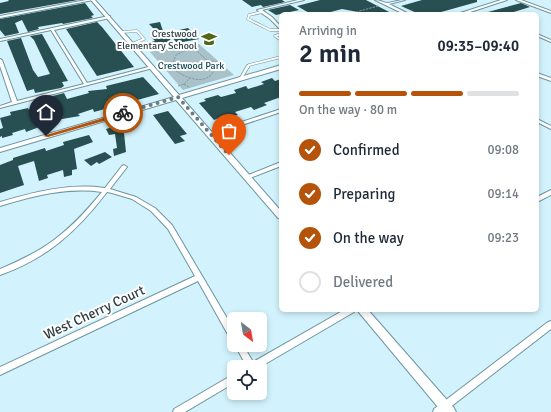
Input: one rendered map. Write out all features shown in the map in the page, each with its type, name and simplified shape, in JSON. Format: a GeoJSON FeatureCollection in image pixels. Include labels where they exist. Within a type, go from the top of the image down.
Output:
{"type":"FeatureCollection","features":[{"type":"Feature","properties":{"kind":"street"},"geometry":{"type":"LineString","coordinates":[[0,17],[92,0],[109,17],[279,214]]}},
{"type":"Feature","properties":{"kind":"street"},"geometry":{"type":"LineString","coordinates":[[260,11],[302,0]]}},
{"type":"Feature","properties":{"kind":"street"},"geometry":{"type":"LineString","coordinates":[[377,0],[402,12]]}},
{"type":"Feature","properties":{"kind":"street"},"geometry":{"type":"LineString","coordinates":[[386,4],[403,0]]}},
{"type":"Feature","properties":{"kind":"street"},"geometry":{"type":"LineString","coordinates":[[466,12],[505,0]]}},
{"type":"Feature","properties":{"kind":"street"},"geometry":{"type":"LineString","coordinates":[[518,0],[551,12]]}},
{"type":"Feature","properties":{"kind":"street"},"geometry":{"type":"LineString","coordinates":[[260,11],[271,18],[279,27]]}},
{"type":"Feature","properties":{"kind":"street"},"geometry":{"type":"LineString","coordinates":[[0,40],[109,17]]}},
{"type":"Feature","properties":{"kind":"street"},"geometry":{"type":"LineString","coordinates":[[52,29],[86,84]]}},
{"type":"Feature","properties":{"kind":"street"},"geometry":{"type":"LineString","coordinates":[[539,36],[551,41]]}},
{"type":"Feature","properties":{"kind":"street"},"geometry":{"type":"LineString","coordinates":[[0,60],[15,103]]}},
{"type":"Feature","properties":{"kind":"street"},"geometry":{"type":"LineString","coordinates":[[0,107],[152,67]]}},
{"type":"Feature","properties":{"kind":"street"},"geometry":{"type":"LineString","coordinates":[[0,150],[279,68]]}},
{"type":"Feature","properties":{"kind":"street"},"geometry":{"type":"LineString","coordinates":[[539,75],[551,80]]}},
{"type":"Feature","properties":{"kind":"street"},"geometry":{"type":"LineString","coordinates":[[210,134],[279,111]]}},
{"type":"Feature","properties":{"kind":"street"},"geometry":{"type":"LineString","coordinates":[[539,121],[551,128]]}},
{"type":"Feature","properties":{"kind":"street"},"geometry":{"type":"LineString","coordinates":[[248,177],[279,165]]}},
{"type":"Feature","properties":{"kind":"street"},"geometry":{"type":"LineString","coordinates":[[0,272],[34,257],[68,235],[87,215],[124,167]]}},
{"type":"Feature","properties":{"kind":"street"},"geometry":{"type":"LineString","coordinates":[[0,204],[50,190],[74,187],[107,190],[134,198],[163,219],[227,325]]}},
{"type":"Feature","properties":{"kind":"street"},"geometry":{"type":"LineString","coordinates":[[539,199],[551,192]]}},
{"type":"Feature","properties":{"kind":"street","name":"West Cherry Court"},"geometry":{"type":"LineString","coordinates":[[0,371],[199,277]]}},
{"type":"Feature","properties":{"kind":"street"},"geometry":{"type":"LineString","coordinates":[[264,360],[348,312]]}},
{"type":"Feature","properties":{"kind":"street"},"geometry":{"type":"LineString","coordinates":[[364,312],[444,410],[551,324]]}},
{"type":"Feature","properties":{"kind":"street"},"geometry":{"type":"LineString","coordinates":[[177,412],[227,382]]}},
{"type":"Feature","properties":{"kind":"lane"},"geometry":{"type":"LineString","coordinates":[[260,11],[250,15],[248,18],[270,30],[279,29]]}},
{"type":"Feature","properties":{"kind":"lane"},"geometry":{"type":"LineString","coordinates":[[121,32],[137,31],[144,39],[132,44]]}},
{"type":"Feature","properties":{"kind":"lane"},"geometry":{"type":"LineString","coordinates":[[242,78],[249,65],[279,58]]}},
{"type":"Feature","properties":{"kind":"path"},"geometry":{"type":"LineString","coordinates":[[356,12],[386,4]]}},
{"type":"Feature","properties":{"kind":"path"},"geometry":{"type":"LineString","coordinates":[[171,68],[171,60],[176,54],[191,47],[198,46]]}},
{"type":"Feature","properties":{"kind":"path"},"geometry":{"type":"LineString","coordinates":[[171,68],[180,75],[190,78],[210,76],[218,65],[217,62],[207,60],[191,47]]}},
{"type":"Feature","properties":{"kind":"path"},"geometry":{"type":"LineString","coordinates":[[164,70],[171,68]]}},
{"type":"Feature","properties":{"kind":"path"},"geometry":{"type":"LineString","coordinates":[[178,86],[184,84],[190,78]]}},
{"type":"Feature","properties":{"kind":"path"},"geometry":{"type":"LineString","coordinates":[[184,84],[190,88]]}},
{"type":"Feature","properties":{"kind":"green space","name":"Crestwood Park"},"geometry":{"type":"Polygon","coordinates":[[[188,43],[199,44],[234,75],[183,90],[150,52],[188,43]]]}},
{"type":"Feature","properties":{"kind":"building"},"geometry":{"type":"Polygon","coordinates":[[[8,0],[78,0],[0,14],[0,3],[9,1],[8,0]]]}},
{"type":"Feature","properties":{"kind":"building"},"geometry":{"type":"Polygon","coordinates":[[[242,0],[282,0],[285,2],[263,7],[261,5],[252,7],[242,0]]]}},
{"type":"Feature","properties":{"kind":"building"},"geometry":{"type":"Polygon","coordinates":[[[320,0],[366,0],[389,12],[358,12],[342,9],[331,12],[308,12],[297,6],[320,0]]]}},
{"type":"Feature","properties":{"kind":"building"},"geometry":{"type":"Polygon","coordinates":[[[422,0],[477,0],[477,2],[441,12],[414,12],[401,6],[422,0]]]}},
{"type":"Feature","properties":{"kind":"building"},"geometry":{"type":"Polygon","coordinates":[[[85,3],[94,15],[91,16],[93,18],[38,27],[39,29],[28,32],[22,20],[15,23],[19,33],[5,36],[0,30],[0,19],[85,3]]]}},
{"type":"Feature","properties":{"kind":"building"},"geometry":{"type":"Polygon","coordinates":[[[521,3],[530,7],[514,12],[488,12],[521,3]]]}},
{"type":"Feature","properties":{"kind":"building"},"geometry":{"type":"Polygon","coordinates":[[[290,5],[299,10],[279,12],[279,14],[276,15],[268,10],[290,5]]]}},
{"type":"Feature","properties":{"kind":"building"},"geometry":{"type":"Polygon","coordinates":[[[97,22],[134,67],[97,76],[66,29],[97,22]]]}},
{"type":"Feature","properties":{"kind":"building"},"geometry":{"type":"Polygon","coordinates":[[[160,22],[164,34],[173,42],[154,49],[148,43],[155,41],[151,37],[160,35],[149,24],[160,22]]]}},
{"type":"Feature","properties":{"kind":"building"},"geometry":{"type":"Polygon","coordinates":[[[188,28],[199,39],[177,43],[172,37],[183,35],[179,30],[188,28]]]}},
{"type":"Feature","properties":{"kind":"building"},"geometry":{"type":"Polygon","coordinates":[[[42,34],[68,81],[62,82],[64,86],[61,88],[35,93],[34,89],[27,91],[7,41],[21,38],[33,70],[38,77],[50,74],[34,40],[30,36],[42,34]]]}},
{"type":"Feature","properties":{"kind":"building"},"geometry":{"type":"Polygon","coordinates":[[[143,77],[159,94],[94,112],[93,109],[78,114],[80,116],[56,120],[58,123],[51,125],[50,123],[26,132],[25,129],[12,133],[13,135],[2,138],[2,136],[0,137],[0,129],[3,128],[0,118],[11,115],[10,112],[41,107],[40,105],[51,102],[49,97],[64,93],[67,99],[89,93],[88,91],[107,89],[106,86],[143,77]]]}},
{"type":"Feature","properties":{"kind":"building"},"geometry":{"type":"Polygon","coordinates":[[[272,78],[275,81],[279,80],[279,98],[264,103],[267,105],[254,110],[251,107],[235,112],[238,115],[224,119],[222,117],[214,120],[199,103],[206,101],[204,99],[218,95],[221,97],[236,93],[234,90],[246,86],[248,89],[264,84],[261,82],[272,78]]]}},
{"type":"Feature","properties":{"kind":"building"},"geometry":{"type":"Polygon","coordinates":[[[168,111],[187,134],[180,136],[185,141],[175,144],[153,115],[168,111]]]}},
{"type":"Feature","properties":{"kind":"building"},"geometry":{"type":"Polygon","coordinates":[[[122,124],[127,132],[124,133],[126,152],[114,156],[113,149],[117,148],[115,134],[109,135],[106,129],[122,124]]]}},
{"type":"Feature","properties":{"kind":"building"},"geometry":{"type":"Polygon","coordinates":[[[89,135],[93,142],[74,149],[77,169],[72,170],[72,175],[64,177],[63,170],[47,175],[48,178],[39,181],[34,161],[18,166],[24,185],[0,193],[0,165],[13,160],[13,158],[45,148],[46,151],[64,145],[63,142],[89,135]]]}},
{"type":"Feature","properties":{"kind":"building"},"geometry":{"type":"Polygon","coordinates":[[[105,152],[112,157],[99,164],[97,162],[91,166],[84,160],[105,152]]]}},
{"type":"Feature","properties":{"kind":"way so far"},"geometry":{"type":"LineString","coordinates":[[123,113],[178,97],[229,155]]}},
{"type":"Feature","properties":{"kind":"place","name":"Crestwood Elementary School"},"geometry":{"type":"Point","coordinates":[209,39]}},
{"type":"Feature","properties":{"kind":"route"},"geometry":{"type":"LineString","coordinates":[[46,136],[123,113]]}}]}
